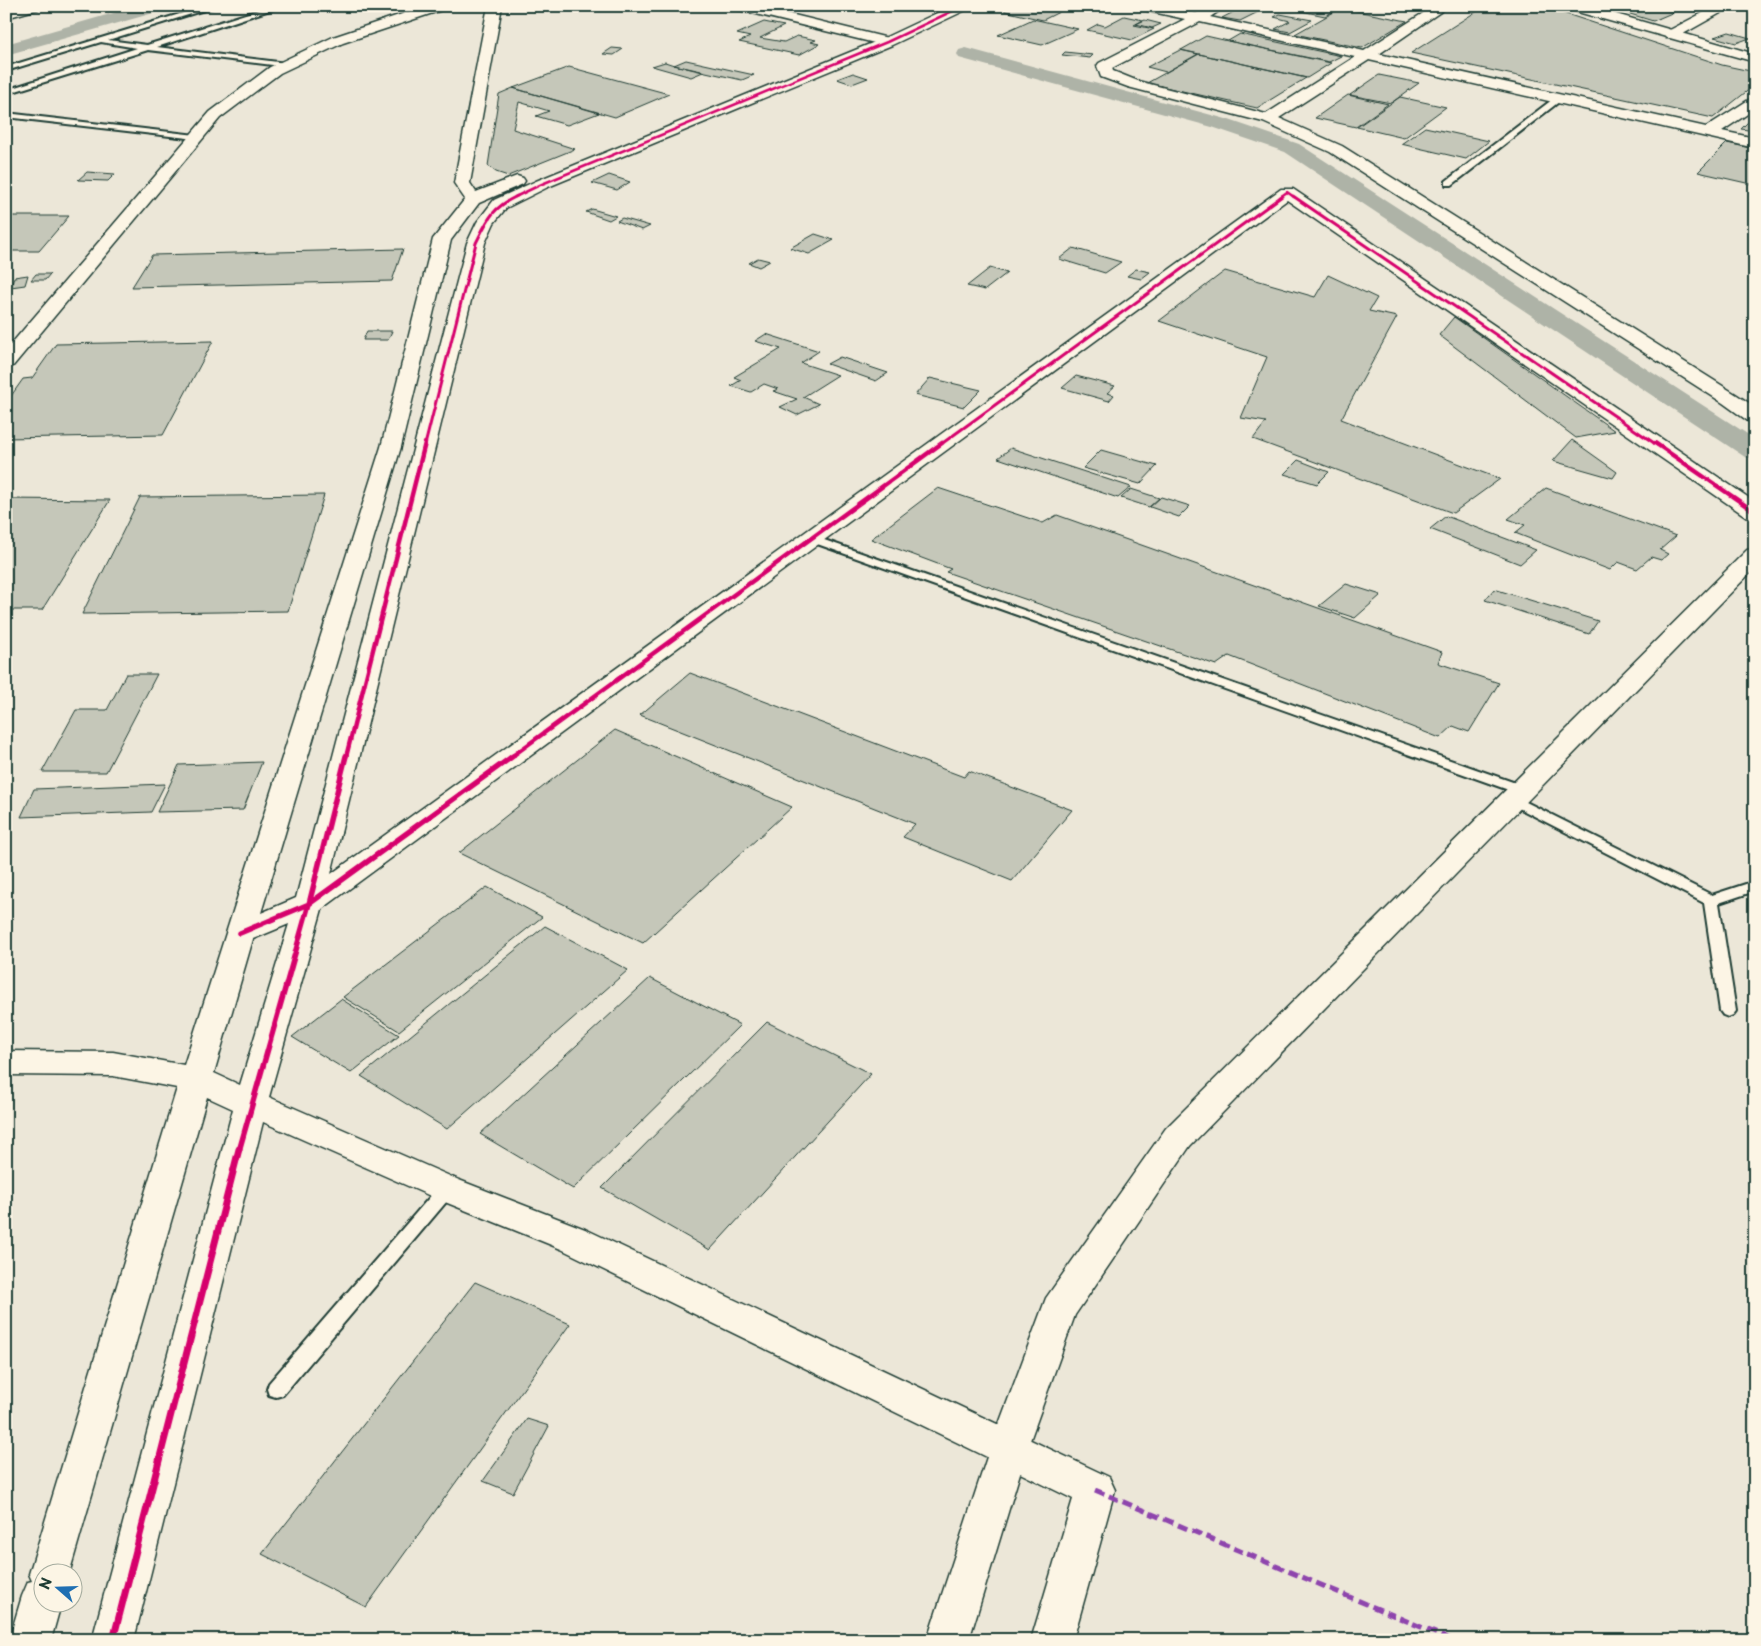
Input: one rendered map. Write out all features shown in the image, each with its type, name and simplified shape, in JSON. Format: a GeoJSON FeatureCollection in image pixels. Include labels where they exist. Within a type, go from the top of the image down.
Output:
{"type":"FeatureCollection","features":[{"type":"Feature","properties":{"kind":"street"},"geometry":{"type":"LineString","coordinates":[[6,14],[33,6]]}},
{"type":"Feature","properties":{"kind":"street"},"geometry":{"type":"LineString","coordinates":[[6,362],[215,115],[275,70],[338,40],[440,6]]}},
{"type":"Feature","properties":{"kind":"street"},"geometry":{"type":"LineString","coordinates":[[473,199],[462,183],[495,6]]}},
{"type":"Feature","properties":{"kind":"street"},"geometry":{"type":"LineString","coordinates":[[740,6],[887,42]]}},
{"type":"Feature","properties":{"kind":"street"},"geometry":{"type":"LineString","coordinates":[[52,1564],[240,933],[391,447],[442,240],[473,199],[717,100],[934,6]]}},
{"type":"Feature","properties":{"kind":"street"},"geometry":{"type":"LineString","coordinates":[[113,1640],[251,1104],[309,904],[476,243],[486,222],[500,204],[542,184],[887,42],[963,6]]}},
{"type":"Feature","properties":{"kind":"street"},"geometry":{"type":"LineString","coordinates":[[1144,6],[1755,143]]}},
{"type":"Feature","properties":{"kind":"street"},"geometry":{"type":"LineString","coordinates":[[1221,6],[1104,66],[1106,74],[1133,84],[1268,120],[1336,149],[1721,394],[1755,418]]}},
{"type":"Feature","properties":{"kind":"street"},"geometry":{"type":"LineString","coordinates":[[1268,120],[1443,6]]}},
{"type":"Feature","properties":{"kind":"street"},"geometry":{"type":"LineString","coordinates":[[1572,6],[1755,58]]}},
{"type":"Feature","properties":{"kind":"street"},"geometry":{"type":"LineString","coordinates":[[1671,35],[1727,6]]}},
{"type":"Feature","properties":{"kind":"street"},"geometry":{"type":"LineString","coordinates":[[1708,133],[1755,102]]}},
{"type":"Feature","properties":{"kind":"street"},"geometry":{"type":"LineString","coordinates":[[240,933],[309,904],[1287,192],[1755,512]]}},
{"type":"Feature","properties":{"kind":"street"},"geometry":{"type":"LineString","coordinates":[[948,1640],[1009,1448],[1059,1310],[1178,1137],[1755,555]]}},
{"type":"Feature","properties":{"kind":"street"},"geometry":{"type":"LineString","coordinates":[[6,1063],[114,1064],[196,1079],[447,1189],[573,1240],[1096,1490],[1052,1640]]}},
{"type":"Feature","properties":{"kind":"street"},"geometry":{"type":"LineString","coordinates":[[30,1640],[37,1614]]}},
{"type":"Feature","properties":{"kind":"lane"},"geometry":{"type":"LineString","coordinates":[[6,69],[214,6]]}},
{"type":"Feature","properties":{"kind":"lane"},"geometry":{"type":"LineString","coordinates":[[6,92],[279,6]]}},
{"type":"Feature","properties":{"kind":"lane"},"geometry":{"type":"LineString","coordinates":[[98,41],[286,65]]}},
{"type":"Feature","properties":{"kind":"lane"},"geometry":{"type":"LineString","coordinates":[[1449,183],[1560,98]]}},
{"type":"Feature","properties":{"kind":"lane"},"geometry":{"type":"LineString","coordinates":[[6,115],[196,137]]}},
{"type":"Feature","properties":{"kind":"lane"},"geometry":{"type":"LineString","coordinates":[[810,538],[1517,795],[1712,900],[1755,886]]}},
{"type":"Feature","properties":{"kind":"lane"},"geometry":{"type":"LineString","coordinates":[[1712,900],[1728,1011]]}},
{"type":"Feature","properties":{"kind":"lane"},"geometry":{"type":"LineString","coordinates":[[276,1389],[447,1189]]}},
{"type":"Feature","properties":{"kind":"shaded area"},"geometry":{"type":"Polygon","coordinates":[[[6,6],[1755,6],[1755,1640],[6,1640],[6,6]]]}},
{"type":"Feature","properties":{"kind":"building"},"geometry":{"type":"Polygon","coordinates":[[[1015,6],[1071,6],[1043,20],[1004,11],[1015,6]]]}},
{"type":"Feature","properties":{"kind":"building"},"geometry":{"type":"Polygon","coordinates":[[[1277,6],[1343,6],[1325,16],[1277,6]]]}},
{"type":"Feature","properties":{"kind":"building"},"geometry":{"type":"Polygon","coordinates":[[[1485,6],[1542,6],[1722,65],[1755,72],[1755,85],[1713,118],[1411,53],[1485,6]]]}},
{"type":"Feature","properties":{"kind":"building"},"geometry":{"type":"Polygon","coordinates":[[[1604,6],[1659,6],[1656,8],[1674,12],[1653,21],[1604,6]]]}},
{"type":"Feature","properties":{"kind":"building"},"geometry":{"type":"Polygon","coordinates":[[[1243,7],[1260,11],[1240,21],[1222,18],[1243,7]]]}},
{"type":"Feature","properties":{"kind":"building"},"geometry":{"type":"Polygon","coordinates":[[[1341,8],[1407,21],[1362,48],[1295,34],[1341,8]]]}},
{"type":"Feature","properties":{"kind":"building"},"geometry":{"type":"Polygon","coordinates":[[[1280,14],[1312,20],[1290,32],[1275,29],[1290,21],[1274,17],[1280,14]]]}},
{"type":"Feature","properties":{"kind":"building"},"geometry":{"type":"Polygon","coordinates":[[[1124,16],[1143,20],[1134,25],[1154,29],[1132,40],[1087,30],[1098,24],[1105,26],[1124,16]]]}},
{"type":"Feature","properties":{"kind":"building"},"geometry":{"type":"Polygon","coordinates":[[[1033,19],[1078,29],[1042,45],[998,35],[1033,19]]]}},
{"type":"Feature","properties":{"kind":"building"},"geometry":{"type":"Polygon","coordinates":[[[1145,20],[1161,24],[1152,28],[1136,24],[1145,20]]]}},
{"type":"Feature","properties":{"kind":"building"},"geometry":{"type":"Polygon","coordinates":[[[764,22],[784,26],[760,38],[784,42],[797,36],[816,40],[811,42],[819,44],[799,55],[739,42],[750,37],[737,34],[764,22]]]}},
{"type":"Feature","properties":{"kind":"building"},"geometry":{"type":"Polygon","coordinates":[[[1729,32],[1750,38],[1736,43],[1714,37],[1729,32]]]}},
{"type":"Feature","properties":{"kind":"building"},"geometry":{"type":"Polygon","coordinates":[[[1240,34],[1341,56],[1329,62],[1228,41],[1240,34]]]}},
{"type":"Feature","properties":{"kind":"building"},"geometry":{"type":"Polygon","coordinates":[[[1206,36],[1331,63],[1307,78],[1181,50],[1206,36]]]}},
{"type":"Feature","properties":{"kind":"building"},"geometry":{"type":"Polygon","coordinates":[[[612,48],[623,49],[614,55],[603,54],[612,48]]]}},
{"type":"Feature","properties":{"kind":"building"},"geometry":{"type":"Polygon","coordinates":[[[1180,50],[1198,54],[1166,72],[1147,67],[1180,50]]]}},
{"type":"Feature","properties":{"kind":"building"},"geometry":{"type":"Polygon","coordinates":[[[1065,52],[1093,55],[1090,58],[1062,55],[1065,52]]]}},
{"type":"Feature","properties":{"kind":"building"},"geometry":{"type":"Polygon","coordinates":[[[1199,54],[1306,78],[1257,108],[1147,83],[1199,54]]]}},
{"type":"Feature","properties":{"kind":"building"},"geometry":{"type":"Polygon","coordinates":[[[686,60],[754,75],[742,80],[674,65],[686,60]]]}},
{"type":"Feature","properties":{"kind":"building"},"geometry":{"type":"Polygon","coordinates":[[[665,62],[703,72],[691,77],[652,66],[665,62]]]}},
{"type":"Feature","properties":{"kind":"building"},"geometry":{"type":"Polygon","coordinates":[[[569,67],[669,94],[615,117],[513,88],[569,67]]]}},
{"type":"Feature","properties":{"kind":"building"},"geometry":{"type":"Polygon","coordinates":[[[853,73],[868,78],[852,84],[837,79],[853,73]]]}},
{"type":"Feature","properties":{"kind":"building"},"geometry":{"type":"Polygon","coordinates":[[[1379,75],[1419,83],[1391,103],[1350,95],[1379,75]]]}},
{"type":"Feature","properties":{"kind":"building"},"geometry":{"type":"Polygon","coordinates":[[[513,88],[599,113],[567,125],[536,116],[549,111],[519,102],[513,129],[575,149],[508,176],[496,172],[488,166],[499,94],[513,88]]]}},
{"type":"Feature","properties":{"kind":"building"},"geometry":{"type":"Polygon","coordinates":[[[1348,95],[1388,104],[1356,127],[1315,118],[1348,95]]]}},
{"type":"Feature","properties":{"kind":"building"},"geometry":{"type":"Polygon","coordinates":[[[1400,97],[1446,107],[1404,138],[1357,127],[1400,97]]]}},
{"type":"Feature","properties":{"kind":"building"},"geometry":{"type":"Polygon","coordinates":[[[1751,119],[1755,120],[1755,131],[1741,129],[1751,119]]]}},
{"type":"Feature","properties":{"kind":"building"},"geometry":{"type":"Polygon","coordinates":[[[1425,127],[1489,141],[1466,159],[1401,144],[1425,127]]]}},
{"type":"Feature","properties":{"kind":"building"},"geometry":{"type":"Polygon","coordinates":[[[1727,143],[1755,149],[1755,185],[1698,172],[1727,143]]]}},
{"type":"Feature","properties":{"kind":"building"},"geometry":{"type":"Polygon","coordinates":[[[87,172],[115,174],[108,181],[78,180],[87,172]]]}},
{"type":"Feature","properties":{"kind":"building"},"geometry":{"type":"Polygon","coordinates":[[[609,175],[630,182],[617,190],[592,183],[609,175]]]}},
{"type":"Feature","properties":{"kind":"building"},"geometry":{"type":"Polygon","coordinates":[[[592,209],[616,216],[609,220],[586,212],[592,209]]]}},
{"type":"Feature","properties":{"kind":"building"},"geometry":{"type":"Polygon","coordinates":[[[6,216],[69,216],[39,251],[6,251],[6,216]]]}},
{"type":"Feature","properties":{"kind":"building"},"geometry":{"type":"Polygon","coordinates":[[[622,218],[650,226],[642,230],[617,221],[622,218]]]}},
{"type":"Feature","properties":{"kind":"building"},"geometry":{"type":"Polygon","coordinates":[[[815,234],[834,240],[809,254],[790,248],[815,234]]]}},
{"type":"Feature","properties":{"kind":"building"},"geometry":{"type":"Polygon","coordinates":[[[1073,248],[1121,262],[1105,273],[1059,259],[1073,248]]]}},
{"type":"Feature","properties":{"kind":"building"},"geometry":{"type":"Polygon","coordinates":[[[403,249],[392,281],[132,287],[152,255],[403,249]]]}},
{"type":"Feature","properties":{"kind":"building"},"geometry":{"type":"Polygon","coordinates":[[[758,258],[770,261],[759,267],[749,263],[758,258]]]}},
{"type":"Feature","properties":{"kind":"building"},"geometry":{"type":"Polygon","coordinates":[[[990,268],[1007,273],[985,290],[967,286],[990,268]]]}},
{"type":"Feature","properties":{"kind":"building"},"geometry":{"type":"Polygon","coordinates":[[[1136,269],[1150,272],[1141,279],[1127,276],[1136,269]]]}},
{"type":"Feature","properties":{"kind":"building"},"geometry":{"type":"Polygon","coordinates":[[[1225,271],[1315,297],[1328,275],[1377,298],[1369,311],[1397,317],[1341,419],[1500,479],[1453,513],[1253,439],[1266,422],[1241,418],[1267,357],[1159,321],[1225,271]]]}},
{"type":"Feature","properties":{"kind":"building"},"geometry":{"type":"Polygon","coordinates":[[[36,274],[50,274],[45,280],[31,280],[36,274]]]}},
{"type":"Feature","properties":{"kind":"building"},"geometry":{"type":"Polygon","coordinates":[[[28,275],[25,285],[11,287],[14,277],[28,275]]]}},
{"type":"Feature","properties":{"kind":"building"},"geometry":{"type":"Polygon","coordinates":[[[1454,317],[1615,431],[1576,438],[1439,335],[1454,317]]]}},
{"type":"Feature","properties":{"kind":"building"},"geometry":{"type":"Polygon","coordinates":[[[367,331],[392,331],[388,340],[363,340],[367,331]]]}},
{"type":"Feature","properties":{"kind":"building"},"geometry":{"type":"Polygon","coordinates":[[[766,334],[819,351],[801,363],[838,375],[803,397],[819,404],[797,415],[780,407],[797,399],[773,391],[778,389],[764,384],[751,392],[731,386],[741,380],[734,377],[781,349],[755,341],[766,334]]]}},
{"type":"Feature","properties":{"kind":"building"},"geometry":{"type":"Polygon","coordinates":[[[213,341],[163,435],[6,438],[6,403],[23,379],[32,378],[56,344],[213,341]]]}},
{"type":"Feature","properties":{"kind":"building"},"geometry":{"type":"Polygon","coordinates":[[[840,357],[888,373],[876,381],[827,364],[840,357]]]}},
{"type":"Feature","properties":{"kind":"building"},"geometry":{"type":"Polygon","coordinates":[[[1076,376],[1115,386],[1107,393],[1114,395],[1109,401],[1062,388],[1076,376]]]}},
{"type":"Feature","properties":{"kind":"building"},"geometry":{"type":"Polygon","coordinates":[[[930,378],[981,390],[964,407],[915,395],[930,378]]]}},
{"type":"Feature","properties":{"kind":"building"},"geometry":{"type":"Polygon","coordinates":[[[1572,440],[1617,472],[1613,478],[1553,461],[1572,440]]]}},
{"type":"Feature","properties":{"kind":"building"},"geometry":{"type":"Polygon","coordinates":[[[1011,448],[1131,487],[1118,498],[998,458],[1011,448]]]}},
{"type":"Feature","properties":{"kind":"building"},"geometry":{"type":"Polygon","coordinates":[[[1101,450],[1157,466],[1140,484],[1083,468],[1101,450]]]}},
{"type":"Feature","properties":{"kind":"building"},"geometry":{"type":"Polygon","coordinates":[[[1298,460],[1329,472],[1317,484],[1284,474],[1298,460]]]}},
{"type":"Feature","properties":{"kind":"building"},"geometry":{"type":"Polygon","coordinates":[[[938,488],[1043,523],[1057,515],[1442,652],[1438,663],[1499,683],[1469,732],[1453,726],[1440,738],[1229,656],[1216,665],[946,572],[951,569],[871,539],[938,488]]]}},
{"type":"Feature","properties":{"kind":"building"},"geometry":{"type":"Polygon","coordinates":[[[1546,488],[1676,536],[1660,550],[1668,554],[1661,560],[1651,557],[1637,569],[1618,562],[1610,570],[1515,533],[1525,525],[1508,519],[1546,488]]]}},
{"type":"Feature","properties":{"kind":"building"},"geometry":{"type":"Polygon","coordinates":[[[1131,489],[1159,498],[1149,507],[1121,498],[1131,489]]]}},
{"type":"Feature","properties":{"kind":"building"},"geometry":{"type":"Polygon","coordinates":[[[324,495],[288,611],[82,614],[140,497],[324,495]]]}},
{"type":"Feature","properties":{"kind":"building"},"geometry":{"type":"Polygon","coordinates":[[[1161,497],[1190,506],[1179,517],[1150,507],[1161,497]]]}},
{"type":"Feature","properties":{"kind":"building"},"geometry":{"type":"Polygon","coordinates":[[[6,499],[110,500],[42,610],[6,610],[6,499]]]}},
{"type":"Feature","properties":{"kind":"building"},"geometry":{"type":"Polygon","coordinates":[[[1446,516],[1536,550],[1520,564],[1430,529],[1446,516]]]}},
{"type":"Feature","properties":{"kind":"building"},"geometry":{"type":"Polygon","coordinates":[[[1346,584],[1381,595],[1355,618],[1319,606],[1346,584]]]}},
{"type":"Feature","properties":{"kind":"building"},"geometry":{"type":"Polygon","coordinates":[[[1494,589],[1598,621],[1589,634],[1485,600],[1494,589]]]}},
{"type":"Feature","properties":{"kind":"building"},"geometry":{"type":"Polygon","coordinates":[[[690,673],[964,777],[969,771],[1072,810],[1012,881],[903,837],[915,824],[640,715],[690,673]]]}},
{"type":"Feature","properties":{"kind":"building"},"geometry":{"type":"Polygon","coordinates":[[[126,674],[157,674],[106,772],[42,772],[76,710],[107,710],[126,674]]]}},
{"type":"Feature","properties":{"kind":"building"},"geometry":{"type":"Polygon","coordinates":[[[615,730],[792,807],[643,943],[459,853],[615,730]]]}},
{"type":"Feature","properties":{"kind":"building"},"geometry":{"type":"Polygon","coordinates":[[[262,762],[243,810],[157,812],[179,765],[262,762]]]}},
{"type":"Feature","properties":{"kind":"building"},"geometry":{"type":"Polygon","coordinates":[[[165,784],[151,812],[21,817],[34,789],[165,784]]]}},
{"type":"Feature","properties":{"kind":"building"},"geometry":{"type":"Polygon","coordinates":[[[487,887],[542,917],[399,1031],[343,997],[487,887]]]}},
{"type":"Feature","properties":{"kind":"building"},"geometry":{"type":"Polygon","coordinates":[[[545,926],[628,970],[447,1129],[361,1076],[545,926]]]}},
{"type":"Feature","properties":{"kind":"building"},"geometry":{"type":"Polygon","coordinates":[[[650,978],[740,1025],[573,1189],[480,1134],[650,978]]]}},
{"type":"Feature","properties":{"kind":"building"},"geometry":{"type":"Polygon","coordinates":[[[341,999],[399,1035],[351,1073],[292,1037],[341,999]]]}},
{"type":"Feature","properties":{"kind":"building"},"geometry":{"type":"Polygon","coordinates":[[[767,1022],[871,1074],[710,1250],[602,1188],[767,1022]]]}},
{"type":"Feature","properties":{"kind":"building"},"geometry":{"type":"Polygon","coordinates":[[[475,1282],[570,1324],[366,1607],[262,1554],[475,1282]]]}},
{"type":"Feature","properties":{"kind":"building"},"geometry":{"type":"Polygon","coordinates":[[[527,1419],[549,1426],[513,1493],[483,1481],[527,1419]]]}},
{"type":"Feature","properties":{"kind":"waterway"},"geometry":{"type":"LineString","coordinates":[[6,50],[158,6]]}},
{"type":"Feature","properties":{"kind":"waterway"},"geometry":{"type":"LineString","coordinates":[[966,54],[1219,123],[1292,148],[1755,451]]}},
{"type":"Feature","properties":{"kind":"marked path"},"geometry":{"type":"LineString","coordinates":[[1095,1490],[1452,1640]]}},
{"type":"Feature","properties":{"kind":"cycle path"},"geometry":{"type":"LineString","coordinates":[[113,1640],[251,1104],[309,904],[476,243],[486,222],[500,204],[542,184],[887,42],[963,6]]}},
{"type":"Feature","properties":{"kind":"cycle path"},"geometry":{"type":"LineString","coordinates":[[240,933],[309,904],[1287,192],[1755,512]]}}]}
